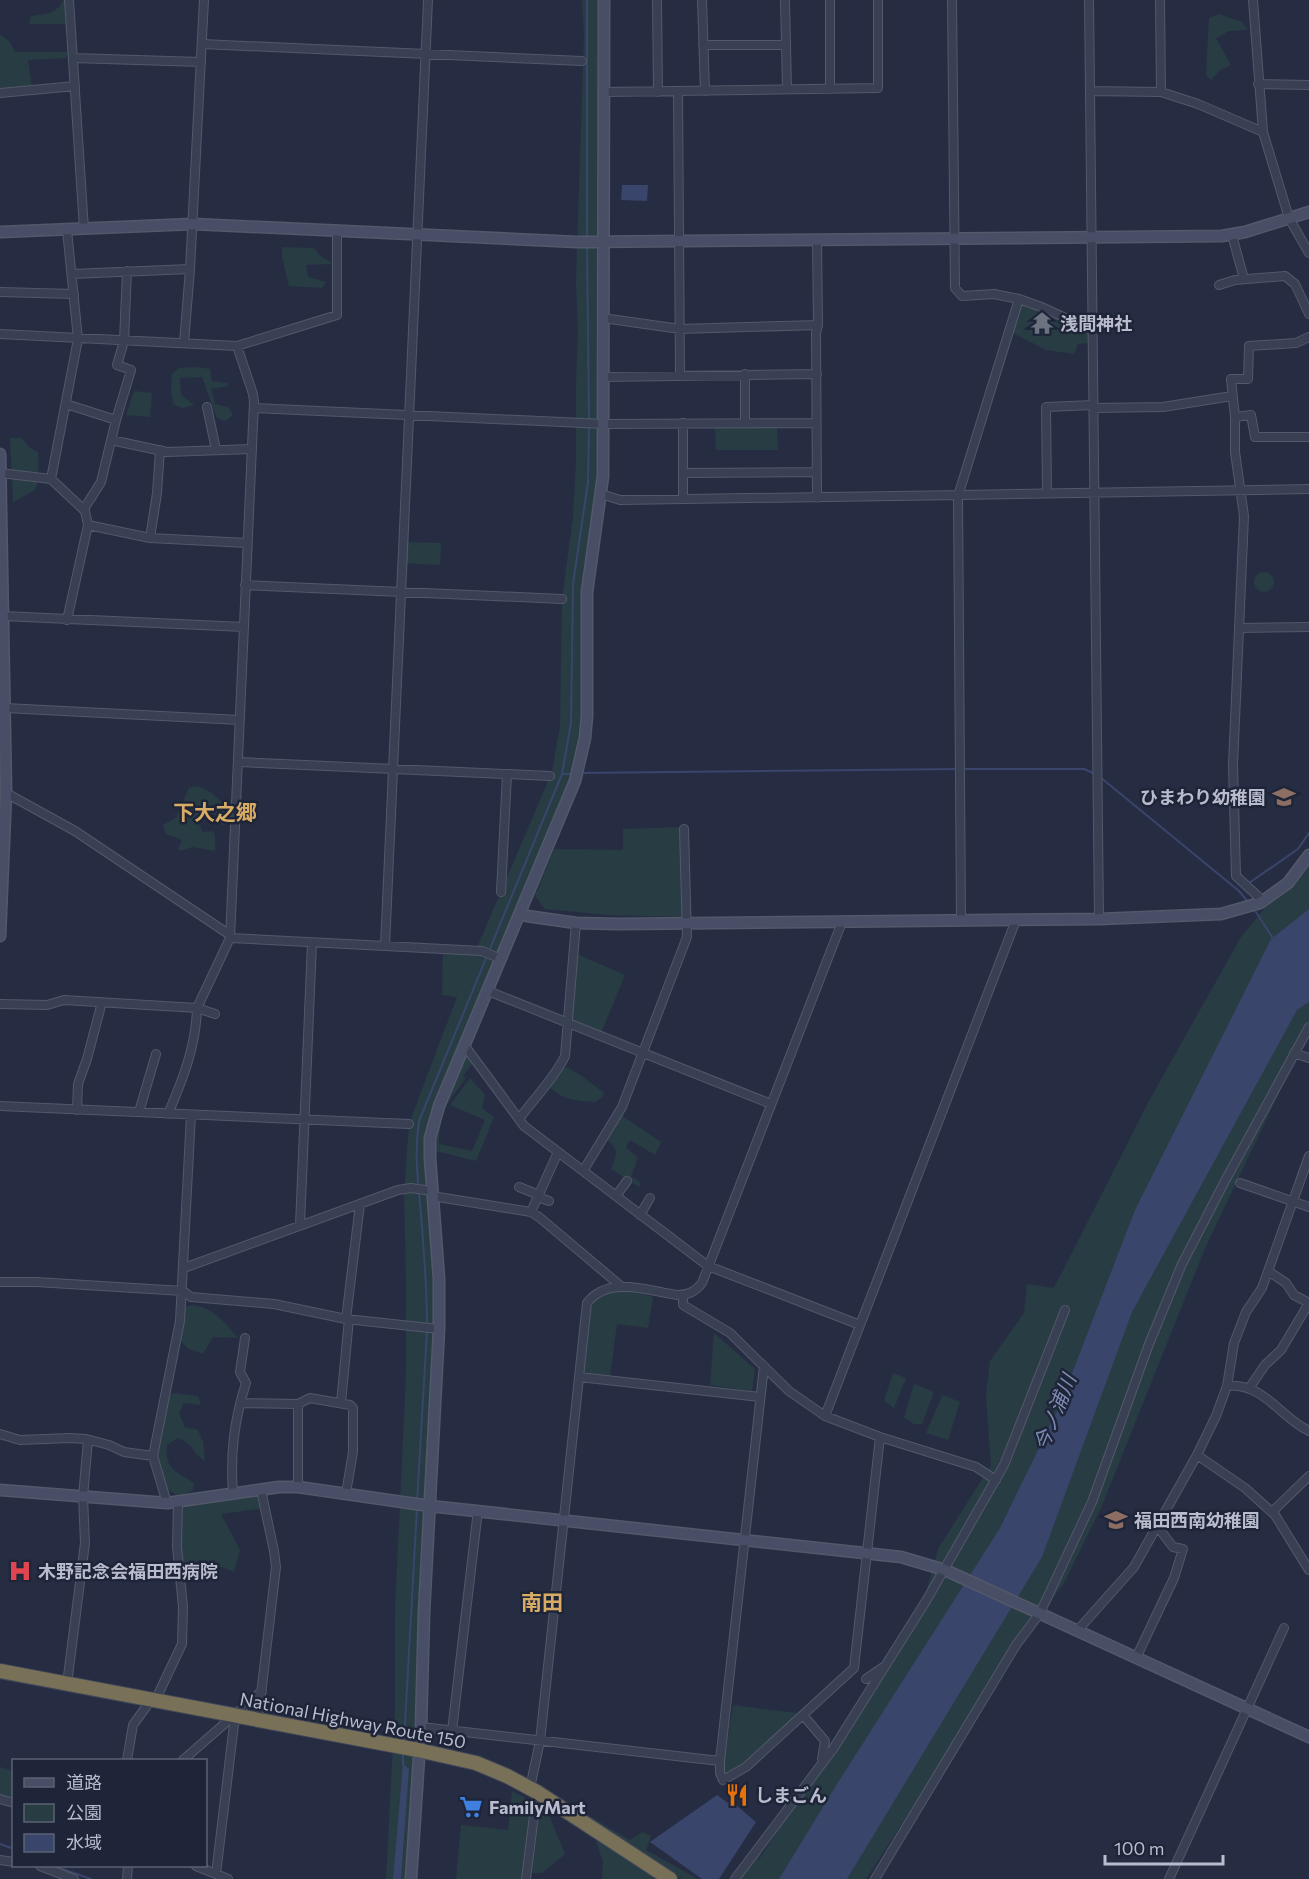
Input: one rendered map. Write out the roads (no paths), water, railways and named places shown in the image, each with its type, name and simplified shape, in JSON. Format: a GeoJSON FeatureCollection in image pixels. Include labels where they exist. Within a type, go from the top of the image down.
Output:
{"type":"FeatureCollection","features":[{"type":"Feature","properties":{"kind":"highway","name":"National Highway Route 150"},"geometry":{"type":"LineString","coordinates":[[0,1671],[476,1763],[534,1790],[670,1879]]}},
{"type":"Feature","properties":{"kind":"street"},"geometry":{"type":"LineString","coordinates":[[69,0],[84,229]]}},
{"type":"Feature","properties":{"kind":"street"},"geometry":{"type":"LineString","coordinates":[[184,344],[193,224],[204,0]]}},
{"type":"Feature","properties":{"kind":"street"},"geometry":{"type":"LineString","coordinates":[[385,946],[428,0]]}},
{"type":"Feature","properties":{"kind":"street"},"geometry":{"type":"LineString","coordinates":[[411,1879],[421,1727],[439,1279],[430,1143],[433,1125],[488,991],[499,958],[575,781],[580,763],[587,716],[587,592],[601,494],[604,377],[604,0]]}},
{"type":"Feature","properties":{"kind":"street"},"geometry":{"type":"LineString","coordinates":[[657,0],[658,92]]}},
{"type":"Feature","properties":{"kind":"street"},"geometry":{"type":"LineString","coordinates":[[702,0],[705,91]]}},
{"type":"Feature","properties":{"kind":"street"},"geometry":{"type":"LineString","coordinates":[[785,0],[786,89]]}},
{"type":"Feature","properties":{"kind":"street"},"geometry":{"type":"LineString","coordinates":[[830,0],[831,89]]}},
{"type":"Feature","properties":{"kind":"street"},"geometry":{"type":"LineString","coordinates":[[604,92],[878,88],[878,0]]}},
{"type":"Feature","properties":{"kind":"street"},"geometry":{"type":"LineString","coordinates":[[952,0],[955,288],[962,296],[994,294],[1019,299],[1093,331]]}},
{"type":"Feature","properties":{"kind":"street"},"geometry":{"type":"LineString","coordinates":[[1089,0],[1099,919]]}},
{"type":"Feature","properties":{"kind":"street"},"geometry":{"type":"LineString","coordinates":[[1160,0],[1161,93]]}},
{"type":"Feature","properties":{"kind":"street"},"geometry":{"type":"LineString","coordinates":[[1253,0],[1263,132],[1289,218],[1309,253]]}},
{"type":"Feature","properties":{"kind":"street"},"geometry":{"type":"LineString","coordinates":[[202,44],[582,61]]}},
{"type":"Feature","properties":{"kind":"street"},"geometry":{"type":"LineString","coordinates":[[704,45],[786,45]]}},
{"type":"Feature","properties":{"kind":"street"},"geometry":{"type":"LineString","coordinates":[[73,58],[201,62]]}},
{"type":"Feature","properties":{"kind":"street"},"geometry":{"type":"LineString","coordinates":[[1258,84],[1309,85]]}},
{"type":"Feature","properties":{"kind":"street"},"geometry":{"type":"LineString","coordinates":[[0,93],[75,86]]}},
{"type":"Feature","properties":{"kind":"street"},"geometry":{"type":"LineString","coordinates":[[1091,91],[1161,93],[1198,104],[1263,132]]}},
{"type":"Feature","properties":{"kind":"street"},"geometry":{"type":"LineString","coordinates":[[678,92],[680,375]]}},
{"type":"Feature","properties":{"kind":"street"},"geometry":{"type":"LineString","coordinates":[[0,232],[193,224],[577,242],[1232,235],[1309,212]]}},
{"type":"Feature","properties":{"kind":"street"},"geometry":{"type":"LineString","coordinates":[[51,479],[78,339],[67,230]]}},
{"type":"Feature","properties":{"kind":"street"},"geometry":{"type":"LineString","coordinates":[[0,334],[237,346],[337,315],[338,231]]}},
{"type":"Feature","properties":{"kind":"street"},"geometry":{"type":"LineString","coordinates":[[1232,235],[1244,279]]}},
{"type":"Feature","properties":{"kind":"street"},"geometry":{"type":"LineString","coordinates":[[817,240],[818,325],[815,423],[817,498]]}},
{"type":"Feature","properties":{"kind":"street"},"geometry":{"type":"LineString","coordinates":[[72,274],[190,269]]}},
{"type":"Feature","properties":{"kind":"street"},"geometry":{"type":"LineString","coordinates":[[84,509],[101,482],[131,370],[117,365],[124,341],[127,271]]}},
{"type":"Feature","properties":{"kind":"street"},"geometry":{"type":"LineString","coordinates":[[1219,285],[1244,279],[1285,276],[1295,284],[1309,314]]}},
{"type":"Feature","properties":{"kind":"street"},"geometry":{"type":"LineString","coordinates":[[0,292],[74,294]]}},
{"type":"Feature","properties":{"kind":"street"},"geometry":{"type":"LineString","coordinates":[[961,920],[958,496],[1019,299]]}},
{"type":"Feature","properties":{"kind":"street"},"geometry":{"type":"LineString","coordinates":[[603,318],[680,329],[818,325]]}},
{"type":"Feature","properties":{"kind":"street"},"geometry":{"type":"LineString","coordinates":[[1263,901],[1236,876],[1233,765],[1244,516],[1235,452],[1235,417],[1231,379],[1248,379],[1249,346],[1296,343],[1309,337]]}},
{"type":"Feature","properties":{"kind":"street"},"geometry":{"type":"LineString","coordinates":[[168,1114],[190,1057],[197,1023],[197,1008],[230,936],[254,408],[253,394],[237,346]]}},
{"type":"Feature","properties":{"kind":"street"},"geometry":{"type":"LineString","coordinates":[[745,374],[745,423]]}},
{"type":"Feature","properties":{"kind":"street"},"geometry":{"type":"LineString","coordinates":[[604,377],[817,374]]}},
{"type":"Feature","properties":{"kind":"street"},"geometry":{"type":"LineString","coordinates":[[1047,492],[1046,407],[1163,408],[1232,396]]}},
{"type":"Feature","properties":{"kind":"street"},"geometry":{"type":"LineString","coordinates":[[66,404],[116,420]]}},
{"type":"Feature","properties":{"kind":"street"},"geometry":{"type":"LineString","coordinates":[[207,407],[216,450]]}},
{"type":"Feature","properties":{"kind":"street"},"geometry":{"type":"LineString","coordinates":[[254,408],[601,424],[815,423]]}},
{"type":"Feature","properties":{"kind":"street"},"geometry":{"type":"LineString","coordinates":[[1235,417],[1251,414],[1255,437],[1309,437]]}},
{"type":"Feature","properties":{"kind":"street"},"geometry":{"type":"LineString","coordinates":[[683,423],[683,499]]}},
{"type":"Feature","properties":{"kind":"street"},"geometry":{"type":"LineString","coordinates":[[111,440],[167,452],[252,449]]}},
{"type":"Feature","properties":{"kind":"street"},"geometry":{"type":"LineString","coordinates":[[150,538],[157,490],[159,450]]}},
{"type":"Feature","properties":{"kind":"street"},"geometry":{"type":"LineString","coordinates":[[0,454],[5,708],[0,936]]}},
{"type":"Feature","properties":{"kind":"street"},"geometry":{"type":"LineString","coordinates":[[683,473],[817,472]]}},
{"type":"Feature","properties":{"kind":"street"},"geometry":{"type":"LineString","coordinates":[[0,473],[51,479],[84,509],[88,525],[67,620]]}},
{"type":"Feature","properties":{"kind":"street"},"geometry":{"type":"LineString","coordinates":[[601,494],[620,500],[1309,489]]}},
{"type":"Feature","properties":{"kind":"street"},"geometry":{"type":"LineString","coordinates":[[88,525],[150,538],[247,543]]}},
{"type":"Feature","properties":{"kind":"street"},"geometry":{"type":"LineString","coordinates":[[245,585],[562,599]]}},
{"type":"Feature","properties":{"kind":"street"},"geometry":{"type":"LineString","coordinates":[[3,616],[244,627]]}},
{"type":"Feature","properties":{"kind":"street"},"geometry":{"type":"LineString","coordinates":[[1239,628],[1309,627]]}},
{"type":"Feature","properties":{"kind":"street"},"geometry":{"type":"LineString","coordinates":[[5,708],[240,720]]}},
{"type":"Feature","properties":{"kind":"street"},"geometry":{"type":"LineString","coordinates":[[238,762],[550,776]]}},
{"type":"Feature","properties":{"kind":"street"},"geometry":{"type":"LineString","coordinates":[[501,892],[507,774]]}},
{"type":"Feature","properties":{"kind":"street"},"geometry":{"type":"LineString","coordinates":[[4,793],[75,831],[230,936],[312,943],[482,951],[499,958]]}},
{"type":"Feature","properties":{"kind":"street"},"geometry":{"type":"LineString","coordinates":[[583,1171],[622,1107],[687,937],[684,829]]}},
{"type":"Feature","properties":{"kind":"street"},"geometry":{"type":"LineString","coordinates":[[520,913],[527,916],[576,922],[686,923],[1099,919],[1221,914],[1248,908],[1263,901],[1288,883],[1309,855]]}},
{"type":"Feature","properties":{"kind":"street"},"geometry":{"type":"LineString","coordinates":[[825,1416],[1016,920]]}},
{"type":"Feature","properties":{"kind":"street"},"geometry":{"type":"LineString","coordinates":[[519,1119],[559,1068],[567,1045],[576,922]]}},
{"type":"Feature","properties":{"kind":"street"},"geometry":{"type":"LineString","coordinates":[[526,1879],[587,1303],[600,1290],[611,1286],[683,1295],[697,1290],[702,1283],[842,922]]}},
{"type":"Feature","properties":{"kind":"street"},"geometry":{"type":"LineString","coordinates":[[300,1225],[312,943]]}},
{"type":"Feature","properties":{"kind":"street"},"geometry":{"type":"LineString","coordinates":[[488,991],[771,1104]]}},
{"type":"Feature","properties":{"kind":"street"},"geometry":{"type":"LineString","coordinates":[[0,1004],[47,1005],[64,1000],[197,1008],[215,1014]]}},
{"type":"Feature","properties":{"kind":"street"},"geometry":{"type":"LineString","coordinates":[[77,1110],[78,1084],[102,1002]]}},
{"type":"Feature","properties":{"kind":"street"},"geometry":{"type":"LineString","coordinates":[[875,1879],[1038,1612],[1092,1502],[1149,1344],[1182,1264],[1309,1027]]}},
{"type":"Feature","properties":{"kind":"street"},"geometry":{"type":"LineString","coordinates":[[465,1046],[524,1126],[708,1266],[860,1325]]}},
{"type":"Feature","properties":{"kind":"street"},"geometry":{"type":"LineString","coordinates":[[1294,1053],[1309,1058]]}},
{"type":"Feature","properties":{"kind":"street"},"geometry":{"type":"LineString","coordinates":[[139,1112],[156,1054]]}},
{"type":"Feature","properties":{"kind":"street"},"geometry":{"type":"LineString","coordinates":[[0,1106],[409,1124]]}},
{"type":"Feature","properties":{"kind":"street"},"geometry":{"type":"LineString","coordinates":[[127,1759],[133,1725],[153,1701],[182,1644],[183,1607],[172,1502],[153,1456],[180,1321],[191,1114]]}},
{"type":"Feature","properties":{"kind":"street"},"geometry":{"type":"LineString","coordinates":[[531,1212],[558,1152]]}},
{"type":"Feature","properties":{"kind":"street"},"geometry":{"type":"LineString","coordinates":[[1077,1631],[1134,1567],[1197,1455],[1216,1416],[1227,1386],[1234,1343],[1246,1312],[1262,1288],[1309,1156]]}},
{"type":"Feature","properties":{"kind":"street"},"geometry":{"type":"LineString","coordinates":[[616,1197],[627,1180]]}},
{"type":"Feature","properties":{"kind":"street"},"geometry":{"type":"LineString","coordinates":[[1240,1184],[1309,1207]]}},
{"type":"Feature","properties":{"kind":"street"},"geometry":{"type":"LineString","coordinates":[[519,1187],[549,1201]]}},
{"type":"Feature","properties":{"kind":"street"},"geometry":{"type":"LineString","coordinates":[[184,1268],[398,1190],[411,1188],[531,1212],[539,1216],[622,1287]]}},
{"type":"Feature","properties":{"kind":"street"},"geometry":{"type":"LineString","coordinates":[[640,1215],[650,1198]]}},
{"type":"Feature","properties":{"kind":"street"},"geometry":{"type":"LineString","coordinates":[[341,1403],[360,1204]]}},
{"type":"Feature","properties":{"kind":"street"},"geometry":{"type":"LineString","coordinates":[[1250,1387],[1265,1365],[1281,1350],[1309,1303],[1294,1294],[1286,1283],[1268,1271]]}},
{"type":"Feature","properties":{"kind":"street"},"geometry":{"type":"LineString","coordinates":[[0,1282],[183,1291],[191,1297],[274,1304],[348,1319],[437,1328]]}},
{"type":"Feature","properties":{"kind":"street"},"geometry":{"type":"LineString","coordinates":[[683,1295],[683,1305],[730,1334],[789,1391],[825,1416],[880,1437],[976,1467],[996,1480]]}},
{"type":"Feature","properties":{"kind":"street"},"geometry":{"type":"LineString","coordinates":[[735,1879],[820,1766],[886,1666],[944,1570],[1004,1465],[1065,1310]]}},
{"type":"Feature","properties":{"kind":"street"},"geometry":{"type":"LineString","coordinates":[[233,1494],[231,1464],[236,1414],[246,1383],[240,1372],[245,1338]]}},
{"type":"Feature","properties":{"kind":"street"},"geometry":{"type":"LineString","coordinates":[[764,1366],[720,1761],[720,1773],[723,1780],[746,1767],[855,1668],[880,1437]]}},
{"type":"Feature","properties":{"kind":"street"},"geometry":{"type":"LineString","coordinates":[[579,1377],[760,1397]]}},
{"type":"Feature","properties":{"kind":"street"},"geometry":{"type":"LineString","coordinates":[[1227,1386],[1250,1387],[1283,1411],[1295,1424],[1309,1431]]}},
{"type":"Feature","properties":{"kind":"street"},"geometry":{"type":"LineString","coordinates":[[240,1403],[298,1404],[310,1398],[350,1405],[353,1408],[353,1452],[346,1493]]}},
{"type":"Feature","properties":{"kind":"street"},"geometry":{"type":"LineString","coordinates":[[298,1404],[298,1487]]}},
{"type":"Feature","properties":{"kind":"street"},"geometry":{"type":"LineString","coordinates":[[0,1434],[20,1440],[69,1438],[88,1440],[124,1452],[153,1456]]}},
{"type":"Feature","properties":{"kind":"street"},"geometry":{"type":"LineString","coordinates":[[67,1684],[85,1543],[83,1497],[88,1440]]}},
{"type":"Feature","properties":{"kind":"street"},"geometry":{"type":"LineString","coordinates":[[1197,1455],[1245,1488],[1272,1512],[1308,1567]]}},
{"type":"Feature","properties":{"kind":"street"},"geometry":{"type":"LineString","coordinates":[[1272,1512],[1309,1476]]}},
{"type":"Feature","properties":{"kind":"street"},"geometry":{"type":"LineString","coordinates":[[0,1491],[172,1502],[298,1487],[430,1506],[901,1557],[944,1570],[1309,1737]]}},
{"type":"Feature","properties":{"kind":"street"},"geometry":{"type":"LineString","coordinates":[[258,1720],[276,1567],[261,1490]]}},
{"type":"Feature","properties":{"kind":"street"},"geometry":{"type":"LineString","coordinates":[[452,1731],[478,1510]]}},
{"type":"Feature","properties":{"kind":"street"},"geometry":{"type":"LineString","coordinates":[[1136,1658],[1174,1578],[1183,1549],[1173,1547],[1157,1526]]}},
{"type":"Feature","properties":{"kind":"street"},"geometry":{"type":"LineString","coordinates":[[1169,1879],[1284,1629]]}},
{"type":"Feature","properties":{"kind":"street"},"geometry":{"type":"LineString","coordinates":[[866,1679],[886,1666]]}},
{"type":"Feature","properties":{"kind":"street"},"geometry":{"type":"LineString","coordinates":[[185,1759],[262,1692]]}},
{"type":"Feature","properties":{"kind":"street"},"geometry":{"type":"LineString","coordinates":[[803,1715],[825,1741],[820,1766]]}},
{"type":"Feature","properties":{"kind":"street"},"geometry":{"type":"LineString","coordinates":[[216,1874],[235,1716]]}},
{"type":"Feature","properties":{"kind":"street"},"geometry":{"type":"LineString","coordinates":[[421,1727],[720,1761]]}},
{"type":"Feature","properties":{"kind":"street"},"geometry":{"type":"LineString","coordinates":[[42,1867],[74,1879]]}},
{"type":"Feature","properties":{"kind":"street"},"geometry":{"type":"LineString","coordinates":[[198,1867],[228,1879]]}},
{"type":"Feature","properties":{"kind":"water"},"geometry":{"type":"Polygon","coordinates":[[[622,185],[648,185],[647,201],[621,200],[622,185]]]}},
{"type":"Feature","properties":{"kind":"water"},"geometry":{"type":"Polygon","coordinates":[[[1309,909],[1309,1002],[1297,1010],[1132,1312],[1042,1557],[847,1879],[779,1879],[1000,1528],[1059,1407],[1135,1210],[1271,939],[1309,909]]]}},
{"type":"Feature","properties":{"kind":"water"},"geometry":{"type":"Polygon","coordinates":[[[403,1764],[409,1769],[401,1879],[393,1879],[403,1764]]]}},
{"type":"Feature","properties":{"kind":"water"},"geometry":{"type":"Polygon","coordinates":[[[717,1795],[728,1803],[730,1800],[756,1822],[719,1879],[702,1879],[650,1842],[717,1795]]]}},
{"type":"Feature","properties":{"kind":"waterway"},"geometry":{"type":"LineString","coordinates":[[587,0],[587,237]]}},
{"type":"Feature","properties":{"kind":"waterway"},"geometry":{"type":"LineString","coordinates":[[587,246],[589,420]]}},
{"type":"Feature","properties":{"kind":"waterway"},"geometry":{"type":"LineString","coordinates":[[427,1325],[417,1168],[419,1121],[562,774],[571,723],[573,584],[588,482],[589,426]]}},
{"type":"Feature","properties":{"kind":"waterway"},"geometry":{"type":"LineString","coordinates":[[579,773],[958,769]]}},
{"type":"Feature","properties":{"kind":"waterway"},"geometry":{"type":"LineString","coordinates":[[963,769],[1084,769],[1095,774]]}},
{"type":"Feature","properties":{"kind":"waterway"},"geometry":{"type":"LineString","coordinates":[[562,774],[574,774]]}},
{"type":"Feature","properties":{"kind":"waterway"},"geometry":{"type":"LineString","coordinates":[[1100,777],[1239,891],[1249,903]]}},
{"type":"Feature","properties":{"kind":"waterway"},"geometry":{"type":"LineString","coordinates":[[1249,883],[1298,849],[1309,833]]}},
{"type":"Feature","properties":{"kind":"waterway"},"geometry":{"type":"LineString","coordinates":[[1254,909],[1274,940]]}},
{"type":"Feature","properties":{"kind":"waterway"},"geometry":{"type":"LineString","coordinates":[[417,1502],[427,1331]]}},
{"type":"Feature","properties":{"kind":"waterway"},"geometry":{"type":"LineString","coordinates":[[404,1742],[417,1508]]}},
{"type":"Feature","properties":{"kind":"waterway"},"geometry":{"type":"LineString","coordinates":[[403,1753],[403,1765]]}},
{"type":"Feature","properties":{"kind":"waterway"},"geometry":{"type":"LineString","coordinates":[[0,1844],[12,1848]]}},
{"type":"Feature","properties":{"kind":"waterway"},"geometry":{"type":"LineString","coordinates":[[57,1867],[91,1879]]}},
{"type":"Feature","properties":{"kind":"place","name":"浅間神社"},"geometry":{"type":"Point","coordinates":[1042,323]}},
{"type":"Feature","properties":{"kind":"place","name":"ひまわり幼稚園"},"geometry":{"type":"Point","coordinates":[1284,797]}},
{"type":"Feature","properties":{"kind":"place","name":"福田西南幼稚園"},"geometry":{"type":"Point","coordinates":[1116,1520]}},
{"type":"Feature","properties":{"kind":"place","name":"木野記念会福田西病院"},"geometry":{"type":"Point","coordinates":[20,1571]}},
{"type":"Feature","properties":{"kind":"place","name":"しまごん"},"geometry":{"type":"Point","coordinates":[737,1795]}},
{"type":"Feature","properties":{"kind":"place","name":"FamilyMart"},"geometry":{"type":"Point","coordinates":[471,1807]}},
{"type":"Feature","properties":{"kind":"district","name":"下大之郷"},"geometry":{"type":"Point","coordinates":[215,811]}},
{"type":"Feature","properties":{"kind":"district","name":"南田"},"geometry":{"type":"Point","coordinates":[542,1601]}},
{"type":"Feature","properties":{"kind":"water label","name":"今ノ浦川"},"geometry":{"type":"Point","coordinates":[1054,1412]}}]}
